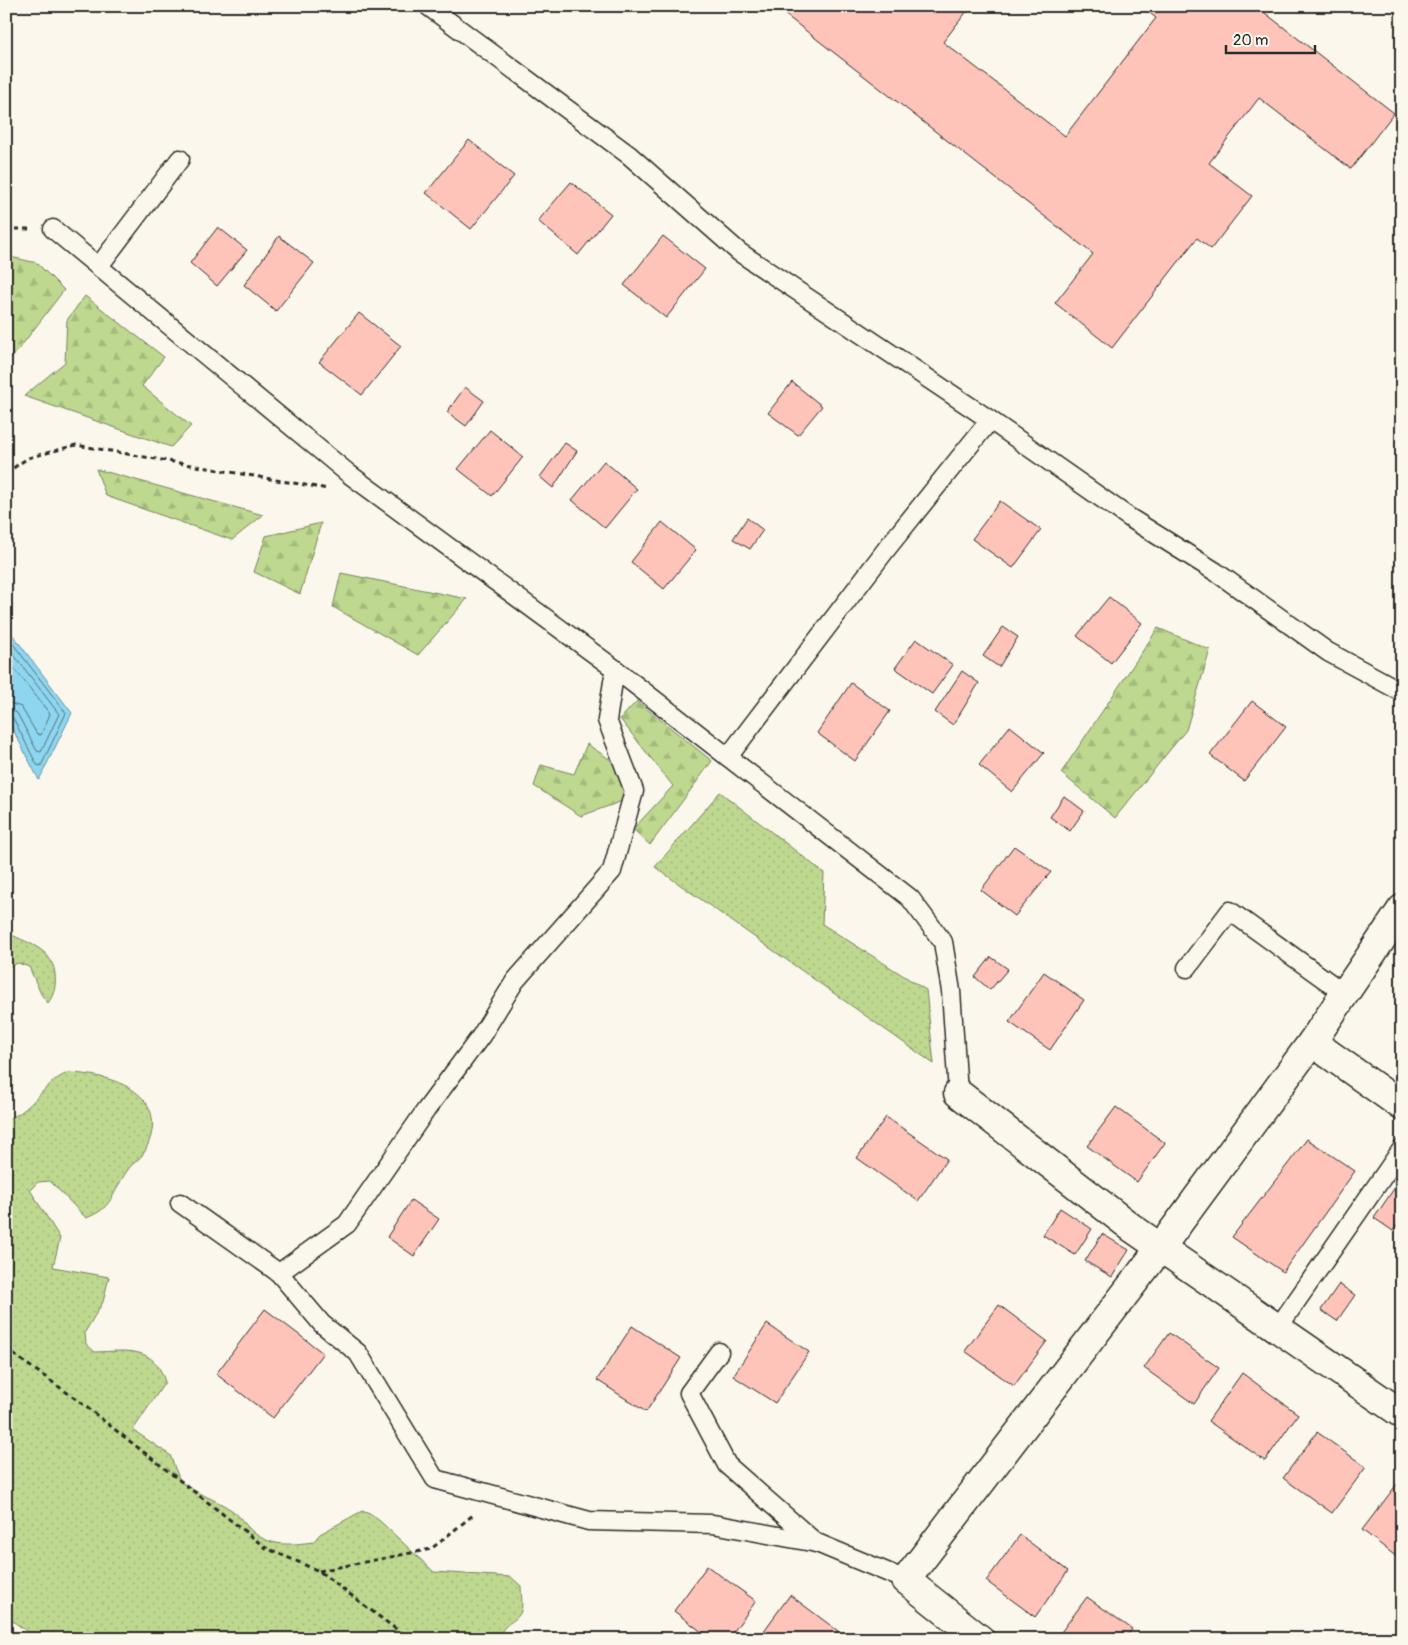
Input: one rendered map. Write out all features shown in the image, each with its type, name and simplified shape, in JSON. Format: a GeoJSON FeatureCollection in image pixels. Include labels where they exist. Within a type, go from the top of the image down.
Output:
{"type":"FeatureCollection","features":[{"type":"Feature","properties":{"kind":"street"},"geometry":{"type":"LineString","coordinates":[[980,1639],[906,1580],[1161,1247],[1312,1042],[1402,908]]}},
{"type":"Feature","properties":{"kind":"street"},"geometry":{"type":"LineString","coordinates":[[1312,1042],[1402,1106]]}},
{"type":"Feature","properties":{"kind":"street"},"geometry":{"type":"LineString","coordinates":[[958,1093],[1132,1228],[1402,1414]]}},
{"type":"Feature","properties":{"kind":"lane"},"geometry":{"type":"LineString","coordinates":[[428,6],[629,156],[739,252],[990,420],[1130,518],[1216,572],[1328,652],[1402,692]]}},
{"type":"Feature","properties":{"kind":"lane"},"geometry":{"type":"LineString","coordinates":[[99,266],[180,159]]}},
{"type":"Feature","properties":{"kind":"lane"},"geometry":{"type":"LineString","coordinates":[[53,229],[349,474],[615,669],[910,898],[943,942],[950,991],[958,1093]]}},
{"type":"Feature","properties":{"kind":"lane"},"geometry":{"type":"LineString","coordinates":[[728,757],[888,547],[990,420]]}},
{"type":"Feature","properties":{"kind":"lane"},"geometry":{"type":"LineString","coordinates":[[279,1273],[347,1224],[481,1036],[515,981],[612,871],[634,791],[607,720],[615,669]]}},
{"type":"Feature","properties":{"kind":"lane"},"geometry":{"type":"LineString","coordinates":[[1187,968],[1230,911],[1345,994]]}},
{"type":"Feature","properties":{"kind":"lane"},"geometry":{"type":"LineString","coordinates":[[1277,1329],[1402,1149]]}},
{"type":"Feature","properties":{"kind":"lane"},"geometry":{"type":"LineString","coordinates":[[180,1203],[279,1273],[322,1324],[358,1353],[435,1479],[589,1521],[714,1524],[817,1543],[906,1580]]}},
{"type":"Feature","properties":{"kind":"lane"},"geometry":{"type":"LineString","coordinates":[[719,1352],[689,1392],[726,1465],[817,1543]]}},
{"type":"Feature","properties":{"kind":"path"},"geometry":{"type":"LineString","coordinates":[[6,473],[28,458],[76,445],[333,489]]}},
{"type":"Feature","properties":{"kind":"path"},"geometry":{"type":"LineString","coordinates":[[6,1349],[76,1399],[266,1548],[319,1571],[410,1639]]}},
{"type":"Feature","properties":{"kind":"path"},"geometry":{"type":"LineString","coordinates":[[319,1571],[430,1549],[497,1496]]}},
{"type":"Feature","properties":{"kind":"green space"},"geometry":{"type":"Polygon","coordinates":[[[6,256],[37,263],[64,290],[12,358],[11,318],[6,318],[6,256]]]}},
{"type":"Feature","properties":{"kind":"green space"},"geometry":{"type":"Polygon","coordinates":[[[85,296],[164,357],[142,386],[191,426],[171,447],[24,396],[65,362],[67,320],[85,296]]]}},
{"type":"Feature","properties":{"kind":"green space"},"geometry":{"type":"Polygon","coordinates":[[[96,469],[263,515],[232,540],[106,496],[96,469]]]}},
{"type":"Feature","properties":{"kind":"green space"},"geometry":{"type":"Polygon","coordinates":[[[321,523],[300,594],[254,572],[266,536],[321,523]]]}},
{"type":"Feature","properties":{"kind":"green space"},"geometry":{"type":"Polygon","coordinates":[[[341,573],[467,599],[418,655],[333,607],[341,573]]]}},
{"type":"Feature","properties":{"kind":"green space"},"geometry":{"type":"Polygon","coordinates":[[[1158,628],[1210,650],[1186,730],[1115,818],[1061,773],[1158,628]]]}},
{"type":"Feature","properties":{"kind":"green space"},"geometry":{"type":"Polygon","coordinates":[[[637,701],[712,761],[650,845],[633,829],[673,786],[620,719],[637,701]]]}},
{"type":"Feature","properties":{"kind":"green space"},"geometry":{"type":"Polygon","coordinates":[[[587,744],[615,763],[628,799],[581,816],[534,786],[541,765],[574,774],[587,744]]]}},
{"type":"Feature","properties":{"kind":"green space"},"geometry":{"type":"Polygon","coordinates":[[[720,792],[824,873],[822,924],[926,990],[934,1064],[655,867],[720,792]]]}},
{"type":"Feature","properties":{"kind":"green space"},"geometry":{"type":"Polygon","coordinates":[[[6,932],[36,947],[53,964],[55,973],[54,993],[48,1003],[41,994],[29,967],[18,963],[6,968],[6,932]]]}},
{"type":"Feature","properties":{"kind":"green space"},"geometry":{"type":"Polygon","coordinates":[[[68,1073],[85,1074],[120,1083],[134,1091],[145,1102],[152,1115],[152,1131],[145,1151],[127,1171],[111,1199],[95,1214],[86,1218],[50,1181],[38,1182],[30,1190],[60,1238],[53,1267],[109,1277],[103,1302],[85,1332],[86,1344],[95,1352],[128,1351],[147,1356],[160,1370],[165,1382],[133,1430],[170,1455],[180,1481],[233,1511],[252,1531],[266,1540],[281,1544],[313,1542],[320,1534],[362,1511],[372,1515],[381,1522],[434,1572],[511,1577],[521,1586],[522,1608],[519,1615],[501,1633],[499,1639],[37,1639],[6,1616],[6,1119],[23,1111],[51,1083],[68,1073]]]}},
{"type":"Feature","properties":{"kind":"water"},"geometry":{"type":"Polygon","coordinates":[[[12,634],[72,713],[39,780],[6,716],[6,641],[12,634]]]}},
{"type":"Feature","properties":{"kind":"building"},"geometry":{"type":"Polygon","coordinates":[[[774,6],[971,6],[943,42],[1065,136],[1156,18],[1141,6],[1256,6],[1394,113],[1351,169],[1259,98],[1209,163],[1252,196],[1211,249],[1197,238],[1112,348],[1055,303],[1093,254],[774,6]]]}},
{"type":"Feature","properties":{"kind":"building"},"geometry":{"type":"Polygon","coordinates":[[[469,140],[514,176],[471,229],[426,193],[469,140]]]}},
{"type":"Feature","properties":{"kind":"building"},"geometry":{"type":"Polygon","coordinates":[[[571,182],[611,214],[578,255],[538,221],[571,182]]]}},
{"type":"Feature","properties":{"kind":"building"},"geometry":{"type":"Polygon","coordinates":[[[218,227],[247,250],[217,286],[190,263],[218,227]]]}},
{"type":"Feature","properties":{"kind":"building"},"geometry":{"type":"Polygon","coordinates":[[[279,236],[314,263],[276,311],[244,285],[279,236]]]}},
{"type":"Feature","properties":{"kind":"building"},"geometry":{"type":"Polygon","coordinates":[[[663,236],[705,269],[666,318],[624,285],[663,236]]]}},
{"type":"Feature","properties":{"kind":"building"},"geometry":{"type":"Polygon","coordinates":[[[359,313],[401,346],[362,395],[319,362],[359,313]]]}},
{"type":"Feature","properties":{"kind":"building"},"geometry":{"type":"Polygon","coordinates":[[[792,382],[822,406],[798,435],[768,413],[792,382]]]}},
{"type":"Feature","properties":{"kind":"building"},"geometry":{"type":"Polygon","coordinates":[[[465,387],[484,401],[466,426],[447,412],[465,387]]]}},
{"type":"Feature","properties":{"kind":"building"},"geometry":{"type":"Polygon","coordinates":[[[490,430],[523,457],[492,496],[458,469],[490,430]]]}},
{"type":"Feature","properties":{"kind":"building"},"geometry":{"type":"Polygon","coordinates":[[[565,443],[577,451],[553,488],[540,477],[565,443]]]}},
{"type":"Feature","properties":{"kind":"building"},"geometry":{"type":"Polygon","coordinates":[[[604,461],[637,489],[605,528],[572,500],[604,461]]]}},
{"type":"Feature","properties":{"kind":"building"},"geometry":{"type":"Polygon","coordinates":[[[1000,501],[1041,530],[1013,568],[972,539],[1000,501]]]}},
{"type":"Feature","properties":{"kind":"building"},"geometry":{"type":"Polygon","coordinates":[[[747,518],[763,530],[750,549],[733,539],[747,518]]]}},
{"type":"Feature","properties":{"kind":"building"},"geometry":{"type":"Polygon","coordinates":[[[662,522],[696,550],[664,589],[631,562],[662,522]]]}},
{"type":"Feature","properties":{"kind":"building"},"geometry":{"type":"Polygon","coordinates":[[[1109,597],[1142,623],[1111,663],[1077,636],[1109,597]]]}},
{"type":"Feature","properties":{"kind":"building"},"geometry":{"type":"Polygon","coordinates":[[[1003,627],[1018,637],[999,667],[983,656],[1003,627]]]}},
{"type":"Feature","properties":{"kind":"building"},"geometry":{"type":"Polygon","coordinates":[[[916,639],[953,665],[932,694],[895,668],[916,639]]]}},
{"type":"Feature","properties":{"kind":"building"},"geometry":{"type":"Polygon","coordinates":[[[962,671],[979,683],[953,725],[935,712],[962,671]]]}},
{"type":"Feature","properties":{"kind":"building"},"geometry":{"type":"Polygon","coordinates":[[[851,683],[890,711],[855,761],[817,733],[851,683]]]}},
{"type":"Feature","properties":{"kind":"building"},"geometry":{"type":"Polygon","coordinates":[[[1252,701],[1286,727],[1244,781],[1210,755],[1252,701]]]}},
{"type":"Feature","properties":{"kind":"building"},"geometry":{"type":"Polygon","coordinates":[[[1010,726],[1044,753],[1012,792],[979,765],[1010,726]]]}},
{"type":"Feature","properties":{"kind":"building"},"geometry":{"type":"Polygon","coordinates":[[[1064,796],[1084,811],[1070,831],[1050,817],[1064,796]]]}},
{"type":"Feature","properties":{"kind":"building"},"geometry":{"type":"Polygon","coordinates":[[[1014,846],[1051,872],[1015,916],[981,890],[1014,846]]]}},
{"type":"Feature","properties":{"kind":"building"},"geometry":{"type":"Polygon","coordinates":[[[991,957],[1008,969],[990,990],[975,977],[991,957]]]}},
{"type":"Feature","properties":{"kind":"building"},"geometry":{"type":"Polygon","coordinates":[[[1044,972],[1084,1000],[1050,1050],[1009,1022],[1044,972]]]}},
{"type":"Feature","properties":{"kind":"building"},"geometry":{"type":"Polygon","coordinates":[[[1116,1107],[1165,1143],[1137,1182],[1087,1146],[1116,1107]]]}},
{"type":"Feature","properties":{"kind":"building"},"geometry":{"type":"Polygon","coordinates":[[[886,1117],[947,1159],[918,1201],[857,1158],[886,1117]]]}},
{"type":"Feature","properties":{"kind":"building"},"geometry":{"type":"Polygon","coordinates":[[[1307,1139],[1355,1171],[1283,1272],[1232,1237],[1307,1139]]]}},
{"type":"Feature","properties":{"kind":"building"},"geometry":{"type":"Polygon","coordinates":[[[1402,1177],[1402,1218],[1393,1231],[1374,1218],[1402,1177]]]}},
{"type":"Feature","properties":{"kind":"building"},"geometry":{"type":"Polygon","coordinates":[[[411,1200],[439,1219],[414,1256],[387,1237],[411,1200]]]}},
{"type":"Feature","properties":{"kind":"building"},"geometry":{"type":"Polygon","coordinates":[[[1060,1208],[1092,1229],[1075,1255],[1043,1235],[1060,1208]]]}},
{"type":"Feature","properties":{"kind":"building"},"geometry":{"type":"Polygon","coordinates":[[[1102,1234],[1129,1250],[1112,1277],[1085,1261],[1102,1234]]]}},
{"type":"Feature","properties":{"kind":"building"},"geometry":{"type":"Polygon","coordinates":[[[1339,1284],[1355,1295],[1337,1321],[1321,1310],[1339,1284]]]}},
{"type":"Feature","properties":{"kind":"building"},"geometry":{"type":"Polygon","coordinates":[[[999,1305],[1047,1341],[1014,1386],[965,1351],[999,1305]]]}},
{"type":"Feature","properties":{"kind":"building"},"geometry":{"type":"Polygon","coordinates":[[[265,1309],[323,1353],[273,1418],[216,1374],[265,1309]]]}},
{"type":"Feature","properties":{"kind":"building"},"geometry":{"type":"Polygon","coordinates":[[[767,1324],[809,1352],[775,1403],[733,1376],[767,1324]]]}},
{"type":"Feature","properties":{"kind":"building"},"geometry":{"type":"Polygon","coordinates":[[[632,1326],[681,1358],[646,1412],[597,1380],[632,1326]]]}},
{"type":"Feature","properties":{"kind":"building"},"geometry":{"type":"Polygon","coordinates":[[[1169,1333],[1219,1368],[1194,1404],[1144,1368],[1169,1333]]]}},
{"type":"Feature","properties":{"kind":"building"},"geometry":{"type":"Polygon","coordinates":[[[1242,1373],[1298,1414],[1265,1461],[1208,1421],[1242,1373]]]}},
{"type":"Feature","properties":{"kind":"building"},"geometry":{"type":"Polygon","coordinates":[[[1317,1432],[1366,1467],[1332,1513],[1283,1478],[1317,1432]]]}},
{"type":"Feature","properties":{"kind":"building"},"geometry":{"type":"Polygon","coordinates":[[[1397,1484],[1402,1488],[1402,1561],[1362,1530],[1397,1484]]]}},
{"type":"Feature","properties":{"kind":"building"},"geometry":{"type":"Polygon","coordinates":[[[1020,1535],[1068,1571],[1035,1617],[986,1581],[1020,1535]]]}},
{"type":"Feature","properties":{"kind":"building"},"geometry":{"type":"Polygon","coordinates":[[[707,1566],[756,1601],[728,1639],[711,1639],[674,1611],[707,1566]]]}},
{"type":"Feature","properties":{"kind":"building"},"geometry":{"type":"Polygon","coordinates":[[[790,1595],[838,1631],[833,1639],[758,1639],[790,1595]]]}},
{"type":"Feature","properties":{"kind":"building"},"geometry":{"type":"Polygon","coordinates":[[[1087,1597],[1132,1629],[1125,1639],[1056,1639],[1087,1597]]]}}]}
